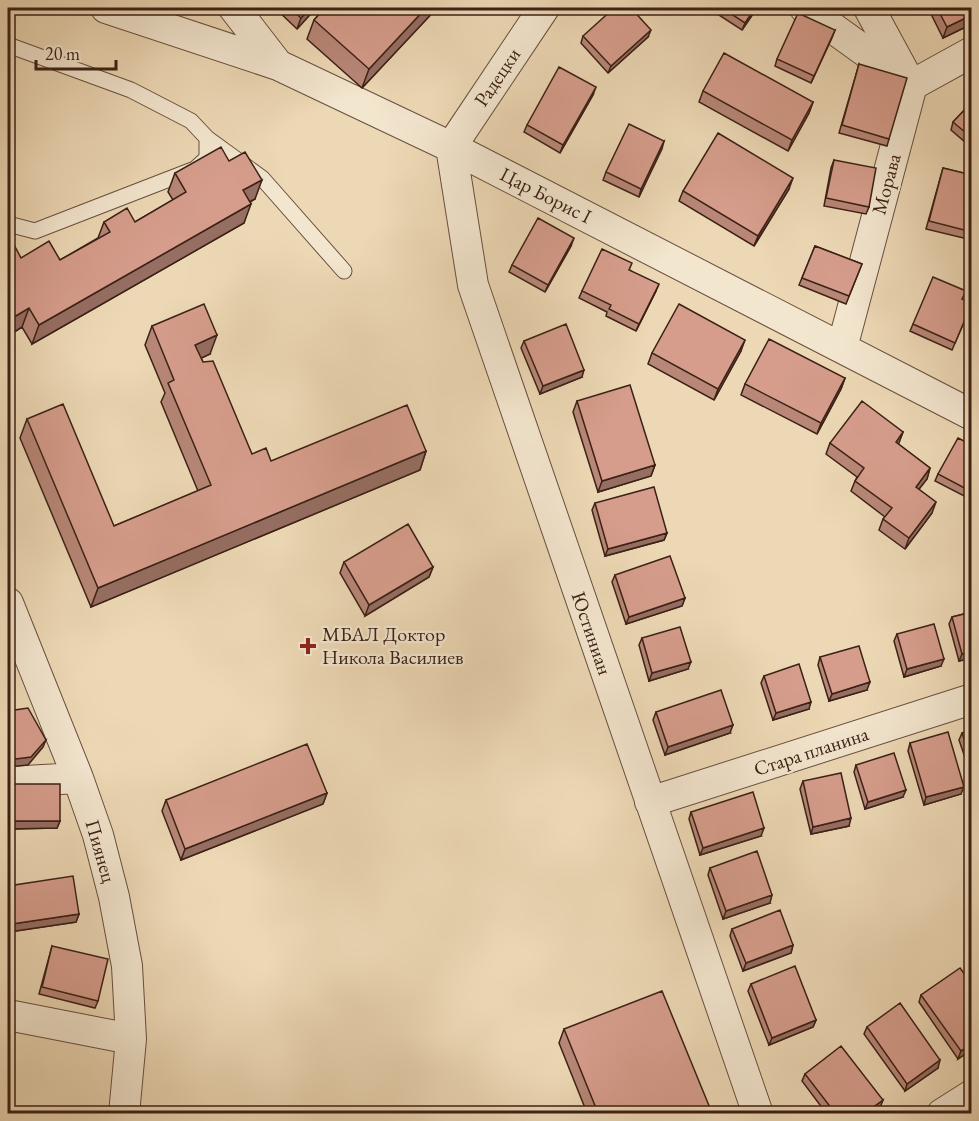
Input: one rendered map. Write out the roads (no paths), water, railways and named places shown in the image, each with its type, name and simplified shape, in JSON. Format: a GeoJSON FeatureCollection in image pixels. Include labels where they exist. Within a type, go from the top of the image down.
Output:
{"type":"FeatureCollection","features":[{"type":"Feature","properties":{"kind":"street","name":"Цар Борис I"},"geometry":{"type":"LineString","coordinates":[[106,8],[278,65],[451,147],[972,415]]}},
{"type":"Feature","properties":{"kind":"street"},"geometry":{"type":"LineString","coordinates":[[234,8],[278,65]]}},
{"type":"Feature","properties":{"kind":"street","name":"Радецки"},"geometry":{"type":"LineString","coordinates":[[451,147],[544,8]]}},
{"type":"Feature","properties":{"kind":"street"},"geometry":{"type":"LineString","coordinates":[[805,8],[912,85]]}},
{"type":"Feature","properties":{"kind":"street"},"geometry":{"type":"LineString","coordinates":[[869,8],[912,85]]}},
{"type":"Feature","properties":{"kind":"street"},"geometry":{"type":"LineString","coordinates":[[912,85],[972,52]]}},
{"type":"Feature","properties":{"kind":"street","name":"Морава"},"geometry":{"type":"LineString","coordinates":[[842,348],[912,85]]}},
{"type":"Feature","properties":{"kind":"street","name":"Юстиниан"},"geometry":{"type":"LineString","coordinates":[[451,147],[473,285],[758,1113]]}},
{"type":"Feature","properties":{"kind":"street","name":"Пиянец"},"geometry":{"type":"LineString","coordinates":[[8,603],[78,778],[98,835],[114,897],[127,966],[131,1039],[124,1113]]}},
{"type":"Feature","properties":{"kind":"street","name":"Стара планина"},"geometry":{"type":"LineString","coordinates":[[650,802],[972,699]]}},
{"type":"Feature","properties":{"kind":"street"},"geometry":{"type":"LineString","coordinates":[[8,782],[78,778]]}},
{"type":"Feature","properties":{"kind":"street"},"geometry":{"type":"LineString","coordinates":[[8,1015],[131,1039]]}},
{"type":"Feature","properties":{"kind":"street"},"geometry":{"type":"LineString","coordinates":[[942,1113],[972,1095]]}},
{"type":"Feature","properties":{"kind":"lane"},"geometry":{"type":"LineString","coordinates":[[8,45],[131,90],[190,121],[207,138],[262,178],[344,271]]}},
{"type":"Feature","properties":{"kind":"lane"},"geometry":{"type":"LineString","coordinates":[[8,224],[35,231],[195,169],[207,158],[207,138]]}},
{"type":"Feature","properties":{"kind":"place","name":"МБАЛ Доктор Никола Василиев"},"geometry":{"type":"Point","coordinates":[308,646]}}]}
